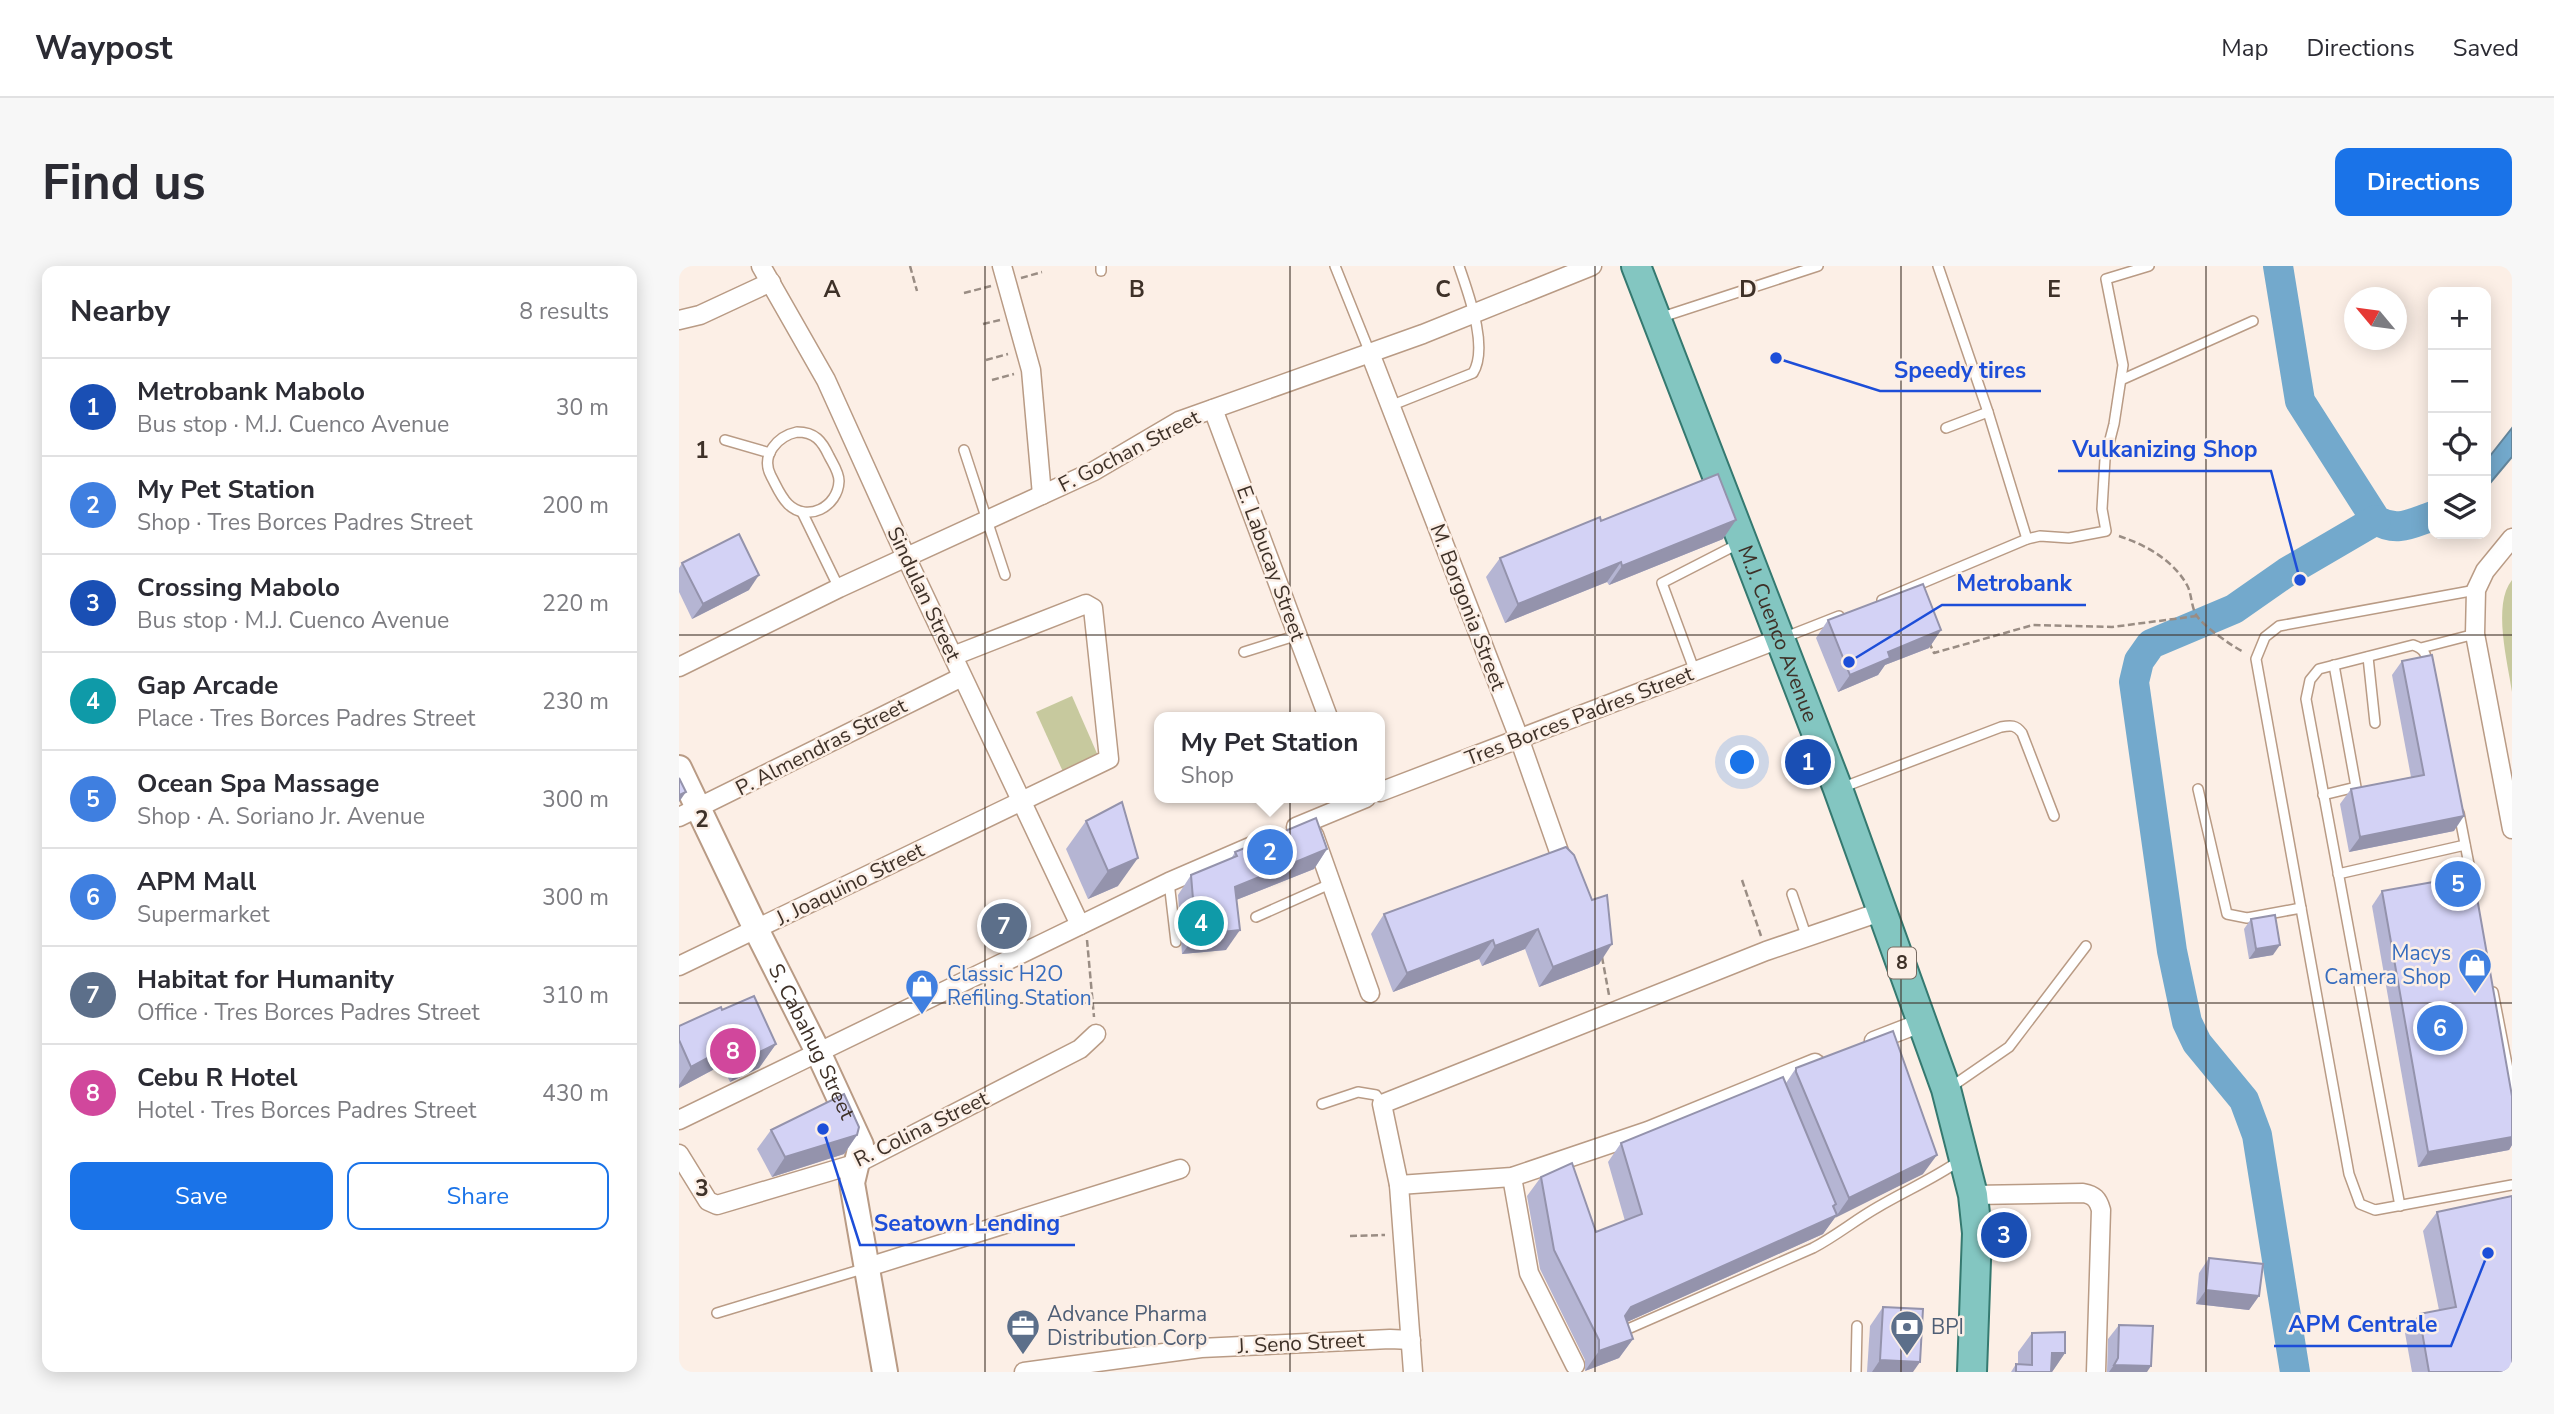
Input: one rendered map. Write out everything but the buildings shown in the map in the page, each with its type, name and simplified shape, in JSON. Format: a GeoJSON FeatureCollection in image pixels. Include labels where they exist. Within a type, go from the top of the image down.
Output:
{"type":"FeatureCollection","features":[{"type":"Feature","properties":{"kind":"main road","name":"M.J. Cuenco Avenue"},"geometry":{"type":"LineString","coordinates":[[1636,266],[1838,789],[1946,1089],[1973,1195],[1977,1233],[1972,1372]]}},
{"type":"Feature","properties":{"kind":"street","name":"Sindulan Street"},"geometry":{"type":"LineString","coordinates":[[761,266],[826,380],[962,677],[1080,925]]}},
{"type":"Feature","properties":{"kind":"street"},"geometry":{"type":"LineString","coordinates":[[1002,266],[1031,370],[1042,495]]}},
{"type":"Feature","properties":{"kind":"street","name":"F. Gochan Street"},"geometry":{"type":"LineString","coordinates":[[679,667],[906,556],[1094,471],[1179,421],[1475,314],[1591,266]]}},
{"type":"Feature","properties":{"kind":"street"},"geometry":{"type":"LineString","coordinates":[[679,320],[700,315],[771,282]]}},
{"type":"Feature","properties":{"kind":"street","name":"M. Borgonia Street"},"geometry":{"type":"LineString","coordinates":[[1370,353],[1519,738],[1563,863]]}},
{"type":"Feature","properties":{"kind":"street","name":"E. Labucay Street"},"geometry":{"type":"LineString","coordinates":[[1213,409],[1326,712]]}},
{"type":"Feature","properties":{"kind":"street"},"geometry":{"type":"LineString","coordinates":[[2512,538],[2485,571],[2476,590],[2475,634],[2512,829]]}},
{"type":"Feature","properties":{"kind":"street","name":"J. Joaquino Street"},"geometry":{"type":"LineString","coordinates":[[679,966],[1109,759],[1093,608],[1086,604],[953,656]]}},
{"type":"Feature","properties":{"kind":"street","name":"Tres Borces Padres Street"},"geometry":{"type":"LineString","coordinates":[[1385,790],[1779,639]]}},
{"type":"Feature","properties":{"kind":"street","name":"P. Almendras Street"},"geometry":{"type":"LineString","coordinates":[[688,813],[962,677]]}},
{"type":"Feature","properties":{"kind":"street","name":"S. Cabahug Street"},"geometry":{"type":"LineString","coordinates":[[679,768],[688,813],[756,929],[861,1145],[852,1183],[868,1267],[881,1368]]}},
{"type":"Feature","properties":{"kind":"street"},"geometry":{"type":"LineString","coordinates":[[679,1120],[1169,882],[1351,803]]}},
{"type":"Feature","properties":{"kind":"street"},"geometry":{"type":"LineString","coordinates":[[1309,821],[1370,993]]}},
{"type":"Feature","properties":{"kind":"street"},"geometry":{"type":"LineString","coordinates":[[1413,1372],[1399,1185],[1382,1104],[1766,951],[1883,911]]}},
{"type":"Feature","properties":{"kind":"street"},"geometry":{"type":"LineString","coordinates":[[1859,1046],[1923,1022]]}},
{"type":"Feature","properties":{"kind":"street","name":"R. Colina Street"},"geometry":{"type":"LineString","coordinates":[[679,1154],[708,1201],[717,1205],[858,1163],[1080,1049],[1095,1034]]}},
{"type":"Feature","properties":{"kind":"street"},"geometry":{"type":"LineString","coordinates":[[1399,1185],[1512,1177],[1773,1086],[1834,1056]]}},
{"type":"Feature","properties":{"kind":"street"},"geometry":{"type":"LineString","coordinates":[[868,1267],[1180,1169]]}},
{"type":"Feature","properties":{"kind":"street"},"geometry":{"type":"LineString","coordinates":[[1512,1177],[1529,1273],[1575,1365]]}},
{"type":"Feature","properties":{"kind":"street"},"geometry":{"type":"LineString","coordinates":[[1973,1195],[2083,1193],[2093,1195],[2098,1201],[2101,1210],[2096,1372]]}},
{"type":"Feature","properties":{"kind":"street","name":"J. Seno Street"},"geometry":{"type":"LineString","coordinates":[[1024,1372],[1201,1348],[1411,1340]]}},
{"type":"Feature","properties":{"kind":"lane"},"geometry":{"type":"LineString","coordinates":[[1335,266],[1370,353]]}},
{"type":"Feature","properties":{"kind":"lane"},"geometry":{"type":"LineString","coordinates":[[1390,406],[1473,373],[1479,363],[1475,314],[1459,266]]}},
{"type":"Feature","properties":{"kind":"lane"},"geometry":{"type":"LineString","coordinates":[[1657,318],[1818,266]]}},
{"type":"Feature","properties":{"kind":"lane"},"geometry":{"type":"LineString","coordinates":[[1938,266],[1988,412],[2027,539]]}},
{"type":"Feature","properties":{"kind":"lane"},"geometry":{"type":"LineString","coordinates":[[1876,602],[2027,539],[2040,536],[2069,538],[2106,531],[2102,509],[2105,459],[2114,424],[2123,365],[2106,279],[2149,266]]}},
{"type":"Feature","properties":{"kind":"lane"},"geometry":{"type":"LineString","coordinates":[[2121,380],[2253,321]]}},
{"type":"Feature","properties":{"kind":"lane"},"geometry":{"type":"LineString","coordinates":[[1945,428],[1988,412]]}},
{"type":"Feature","properties":{"kind":"lane"},"geometry":{"type":"LineString","coordinates":[[802,512],[827,506],[837,492],[838,475],[823,443],[815,435],[797,432],[780,438],[769,453],[768,471],[782,497],[802,512],[839,588]]}},
{"type":"Feature","properties":{"kind":"lane"},"geometry":{"type":"LineString","coordinates":[[725,440],[769,453]]}},
{"type":"Feature","properties":{"kind":"lane"},"geometry":{"type":"LineString","coordinates":[[964,450],[1006,575]]}},
{"type":"Feature","properties":{"kind":"lane"},"geometry":{"type":"LineString","coordinates":[[1695,671],[1661,583],[1743,542]]}},
{"type":"Feature","properties":{"kind":"lane"},"geometry":{"type":"LineString","coordinates":[[2476,590],[2279,626],[2265,637],[2256,659],[2349,1174],[2360,1204],[2375,1210],[2512,1185]]}},
{"type":"Feature","properties":{"kind":"lane"},"geometry":{"type":"LineString","coordinates":[[1779,639],[1853,611]]}},
{"type":"Feature","properties":{"kind":"lane"},"geometry":{"type":"LineString","coordinates":[[2421,648],[2475,634]]}},
{"type":"Feature","properties":{"kind":"lane"},"geometry":{"type":"LineString","coordinates":[[1244,652],[1298,635]]}},
{"type":"Feature","properties":{"kind":"lane"},"geometry":{"type":"LineString","coordinates":[[2400,1206],[2306,699],[2310,680],[2319,669],[2413,645],[2426,654],[2432,681]]}},
{"type":"Feature","properties":{"kind":"lane"},"geometry":{"type":"LineString","coordinates":[[2368,657],[2375,723]]}},
{"type":"Feature","properties":{"kind":"lane"},"geometry":{"type":"LineString","coordinates":[[2323,795],[2356,787],[2334,665]]}},
{"type":"Feature","properties":{"kind":"lane"},"geometry":{"type":"LineString","coordinates":[[1838,789],[2012,725],[2018,727],[2022,733],[2053,817]]}},
{"type":"Feature","properties":{"kind":"lane"},"geometry":{"type":"LineString","coordinates":[[2198,789],[2227,914],[2247,918],[2301,908]]}},
{"type":"Feature","properties":{"kind":"lane"},"geometry":{"type":"LineString","coordinates":[[2457,804],[2476,900]]}},
{"type":"Feature","properties":{"kind":"lane"},"geometry":{"type":"LineString","coordinates":[[2338,874],[2465,845]]}},
{"type":"Feature","properties":{"kind":"lane"},"geometry":{"type":"LineString","coordinates":[[1169,882],[1176,942]]}},
{"type":"Feature","properties":{"kind":"lane"},"geometry":{"type":"LineString","coordinates":[[1256,917],[1330,884]]}},
{"type":"Feature","properties":{"kind":"lane"},"geometry":{"type":"LineString","coordinates":[[1792,894],[1807,938]]}},
{"type":"Feature","properties":{"kind":"lane"},"geometry":{"type":"LineString","coordinates":[[1946,1089],[2009,1047],[2086,946]]}},
{"type":"Feature","properties":{"kind":"lane"},"geometry":{"type":"LineString","coordinates":[[2491,981],[2512,1090]]}},
{"type":"Feature","properties":{"kind":"lane"},"geometry":{"type":"LineString","coordinates":[[1322,1104],[1358,1093],[1376,1095],[1382,1104]]}},
{"type":"Feature","properties":{"kind":"lane"},"geometry":{"type":"LineString","coordinates":[[1621,1332],[1835,1236],[1869,1212],[1935,1178],[1964,1158]]}},
{"type":"Feature","properties":{"kind":"lane"},"geometry":{"type":"LineString","coordinates":[[1830,1224],[1835,1236]]}},
{"type":"Feature","properties":{"kind":"lane"},"geometry":{"type":"LineString","coordinates":[[717,1313],[868,1267]]}},
{"type":"Feature","properties":{"kind":"lane"},"geometry":{"type":"LineString","coordinates":[[1856,1372],[1857,1326]]}},
{"type":"Feature","properties":{"kind":"path"},"geometry":{"type":"LineString","coordinates":[[909,266],[917,291]]}},
{"type":"Feature","properties":{"kind":"path"},"geometry":{"type":"LineString","coordinates":[[992,380],[1031,370]]}},
{"type":"Feature","properties":{"kind":"path"},"geometry":{"type":"LineString","coordinates":[[2106,531],[2144,544],[2172,565],[2188,586],[2197,616],[2232,646]]}},
{"type":"Feature","properties":{"kind":"path"},"geometry":{"type":"LineString","coordinates":[[1929,641],[1934,653],[2033,625],[2112,626],[2197,616]]}},
{"type":"Feature","properties":{"kind":"path"},"geometry":{"type":"LineString","coordinates":[[1742,880],[1766,951]]}},
{"type":"Feature","properties":{"kind":"path"},"geometry":{"type":"LineString","coordinates":[[1080,925],[1087,934],[1095,1034]]}},
{"type":"Feature","properties":{"kind":"path"},"geometry":{"type":"LineString","coordinates":[[1601,951],[1611,1012]]}},
{"type":"Feature","properties":{"kind":"path"},"geometry":{"type":"LineString","coordinates":[[1350,1236],[1403,1234]]}},
{"type":"Feature","properties":{"kind":"green space"},"geometry":{"type":"Polygon","coordinates":[[[2512,580],[2512,692],[2502,618],[2506,591],[2512,580]]]}},
{"type":"Feature","properties":{"kind":"green space"},"geometry":{"type":"Polygon","coordinates":[[[1072,696],[1099,758],[1064,774],[1036,712],[1072,696]]]}},
{"type":"Feature","properties":{"kind":"water"},"geometry":{"type":"Polygon","coordinates":[[[2512,428],[2512,457],[2491,482],[2491,455],[2512,428]]]}},
{"type":"Feature","properties":{"kind":"waterway"},"geometry":{"type":"LineString","coordinates":[[2278,266],[2300,401],[2376,520],[2398,526],[2428,518]]}},
{"type":"Feature","properties":{"kind":"waterway"},"geometry":{"type":"LineString","coordinates":[[2295,1372],[2257,1135],[2244,1100],[2197,1043],[2187,1022],[2172,951],[2134,682],[2139,661],[2151,644],[2234,609],[2287,572],[2376,520]]}},
{"type":"Feature","properties":{"kind":"place","name":"Speedy tires"},"geometry":{"type":"Point","coordinates":[1776,358]}},
{"type":"Feature","properties":{"kind":"place","name":"Vulkanizing Shop"},"geometry":{"type":"Point","coordinates":[2300,580]}},
{"type":"Feature","properties":{"kind":"place","name":"Metrobank"},"geometry":{"type":"Point","coordinates":[1849,662]}},
{"type":"Feature","properties":{"kind":"place","name":"Metrobank Mabolo"},"geometry":{"type":"Point","coordinates":[1808,762]}},
{"type":"Feature","properties":{"kind":"place","name":"My Pet Station"},"geometry":{"type":"Point","coordinates":[1270,852]}},
{"type":"Feature","properties":{"kind":"place","name":"Ocean Spa Massage"},"geometry":{"type":"Point","coordinates":[2458,884]}},
{"type":"Feature","properties":{"kind":"place","name":"Gap Arcade"},"geometry":{"type":"Point","coordinates":[1201,923]}},
{"type":"Feature","properties":{"kind":"place","name":"Habitat for Humanity"},"geometry":{"type":"Point","coordinates":[1004,926]}},
{"type":"Feature","properties":{"kind":"place","name":"Macys Camera Shop"},"geometry":{"type":"Point","coordinates":[2475,995]}},
{"type":"Feature","properties":{"kind":"place","name":"Classic H2O Refiling Station"},"geometry":{"type":"Point","coordinates":[922,1016]}},
{"type":"Feature","properties":{"kind":"place","name":"APM Mall"},"geometry":{"type":"Point","coordinates":[2440,1028]}},
{"type":"Feature","properties":{"kind":"place","name":"Cebu R Hotel"},"geometry":{"type":"Point","coordinates":[733,1051]}},
{"type":"Feature","properties":{"kind":"place","name":"Seatown Lending"},"geometry":{"type":"Point","coordinates":[823,1129]}},
{"type":"Feature","properties":{"kind":"place","name":"Crossing Mabolo"},"geometry":{"type":"Point","coordinates":[2004,1235]}},
{"type":"Feature","properties":{"kind":"place","name":"APM Centrale"},"geometry":{"type":"Point","coordinates":[2488,1253]}},
{"type":"Feature","properties":{"kind":"place","name":"Advance Pharma Distribution Corp"},"geometry":{"type":"Point","coordinates":[1023,1356]}},
{"type":"Feature","properties":{"kind":"place","name":"BPI"},"geometry":{"type":"Point","coordinates":[1907,1357]}}]}
